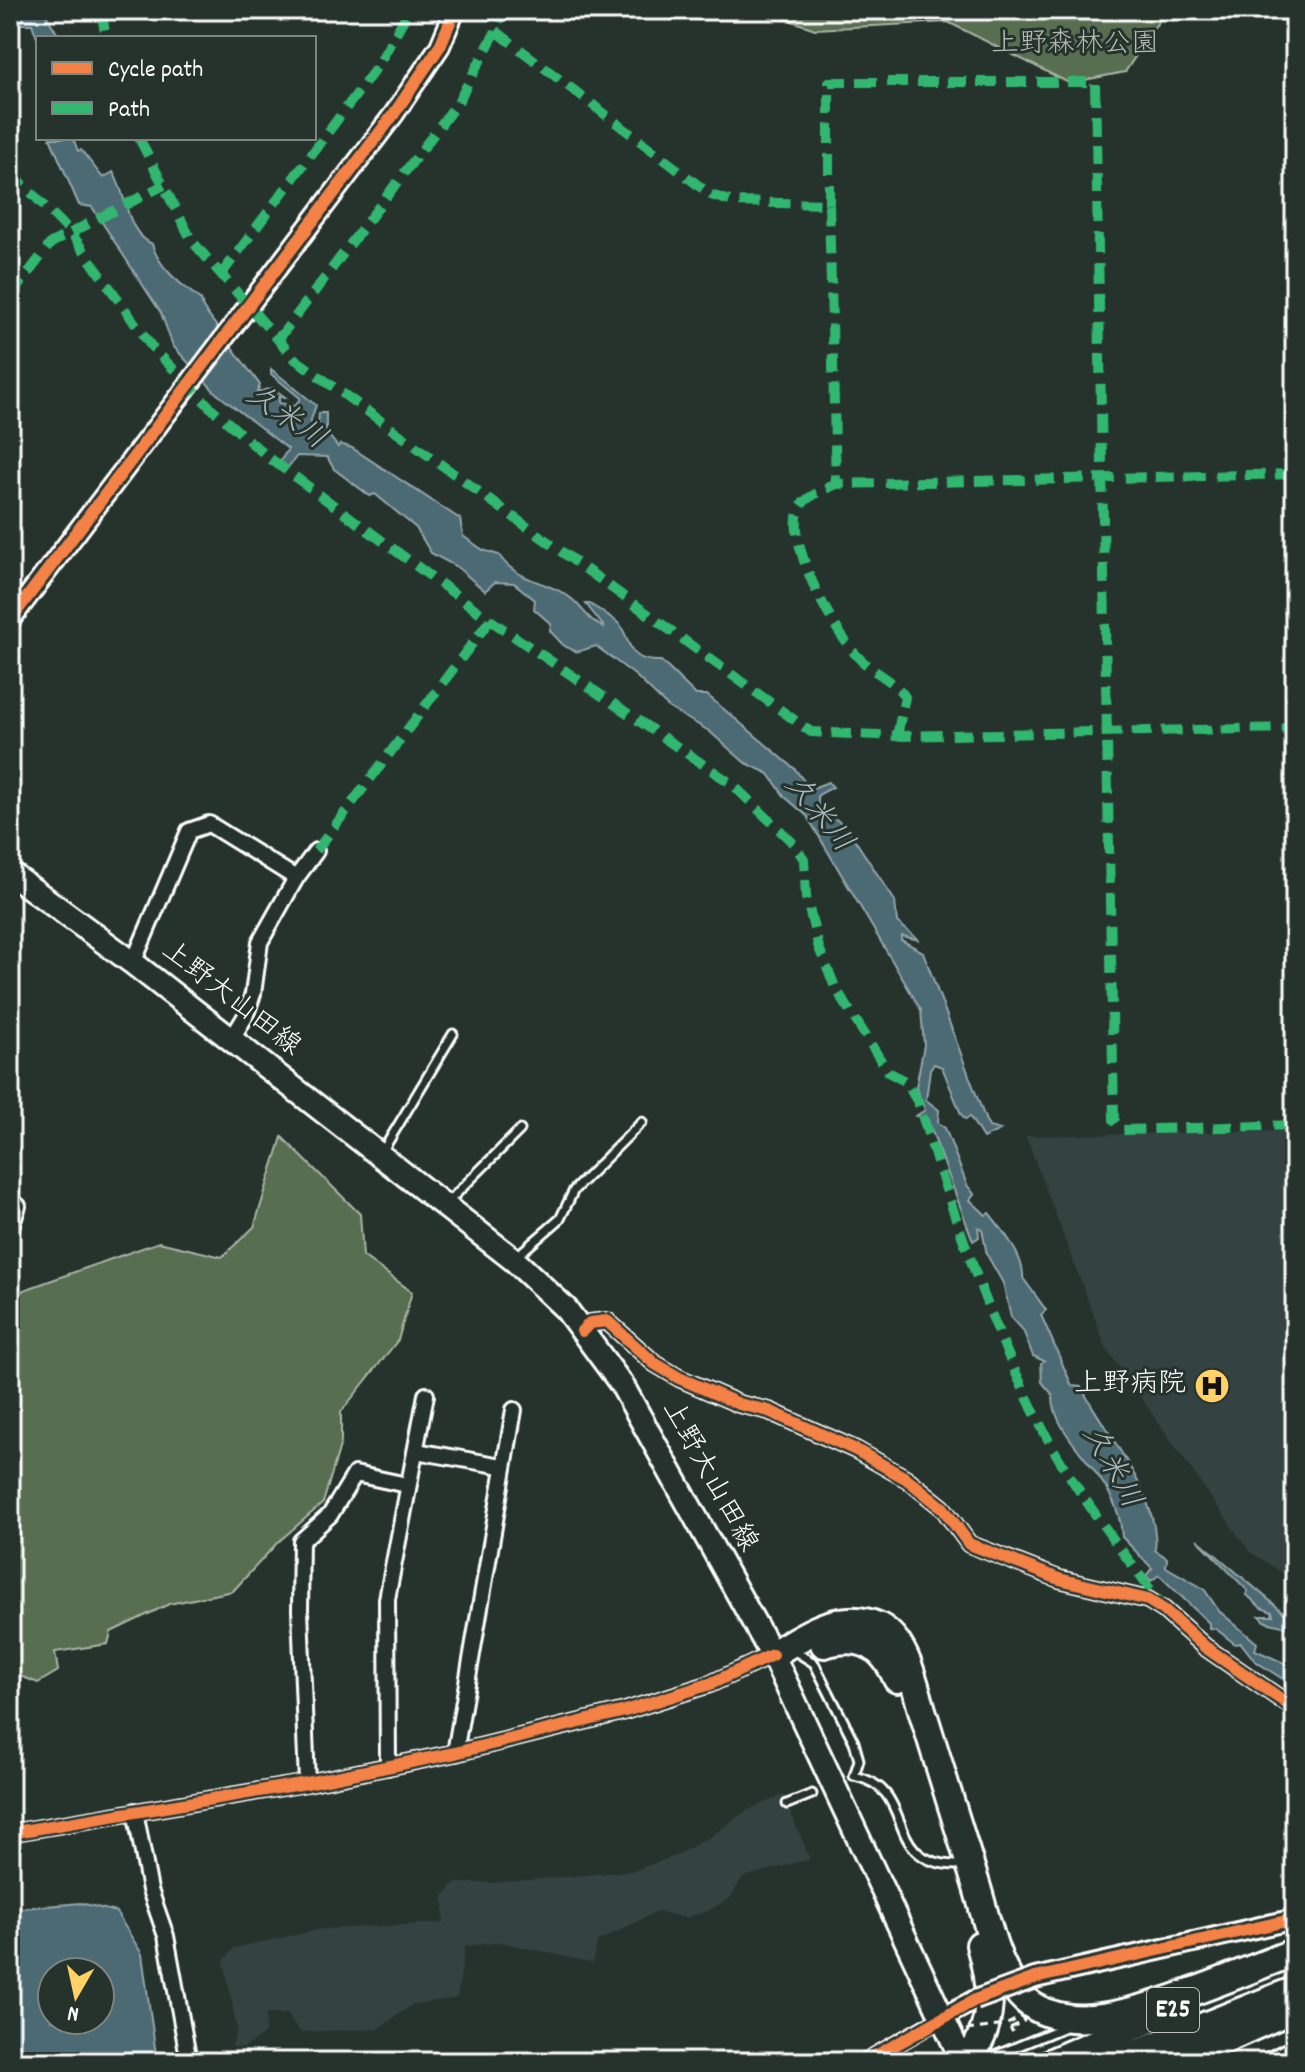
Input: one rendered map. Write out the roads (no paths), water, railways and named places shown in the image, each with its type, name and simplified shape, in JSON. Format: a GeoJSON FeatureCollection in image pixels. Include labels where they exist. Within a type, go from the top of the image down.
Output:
{"type":"FeatureCollection","features":[{"type":"Feature","properties":{"kind":"highway"},"geometry":{"type":"LineString","coordinates":[[782,1657],[804,1635],[843,1622],[880,1627],[895,1640],[916,1689],[1006,1974],[1030,2004],[1046,2012],[1083,2020],[1149,2005],[1295,1952]]}},
{"type":"Feature","properties":{"kind":"highway"},"geometry":{"type":"LineString","coordinates":[[782,1657],[846,1639],[869,1643],[884,1655],[898,1682],[989,1981],[987,2026],[962,2049]]}},
{"type":"Feature","properties":{"kind":"highway","name":"E25"},"geometry":{"type":"LineString","coordinates":[[1052,2062],[1295,1963]]}},
{"type":"Feature","properties":{"kind":"highway","name":"E25"},"geometry":{"type":"LineString","coordinates":[[1114,2062],[1295,1990]]}},
{"type":"Feature","properties":{"kind":"highway"},"geometry":{"type":"LineString","coordinates":[[1175,2060],[1295,2008]]}},
{"type":"Feature","properties":{"kind":"main road","name":"上野大山田線"},"geometry":{"type":"LineString","coordinates":[[10,873],[133,963],[514,1260],[566,1309],[622,1385],[782,1657],[943,2017],[962,2049]]}},
{"type":"Feature","properties":{"kind":"street"},"geometry":{"type":"LineString","coordinates":[[10,620],[394,114],[440,46],[455,10]]}},
{"type":"Feature","properties":{"kind":"street"},"geometry":{"type":"LineString","coordinates":[[133,963],[189,831],[209,824],[296,878]]}},
{"type":"Feature","properties":{"kind":"street"},"geometry":{"type":"LineString","coordinates":[[231,1040],[245,1017],[253,994],[260,942],[296,878],[316,851]]}},
{"type":"Feature","properties":{"kind":"street"},"geometry":{"type":"LineString","coordinates":[[10,1201],[18,1206],[18,1216],[10,1230]]}},
{"type":"Feature","properties":{"kind":"street"},"geometry":{"type":"LineString","coordinates":[[582,1331],[590,1323],[607,1321],[654,1363],[679,1378],[729,1400],[769,1411],[869,1457],[907,1479],[943,1508],[969,1544],[1059,1579],[1148,1600],[1164,1610],[1205,1647],[1295,1709]]}},
{"type":"Feature","properties":{"kind":"street"},"geometry":{"type":"LineString","coordinates":[[388,1767],[387,1599],[426,1395]]}},
{"type":"Feature","properties":{"kind":"street"},"geometry":{"type":"LineString","coordinates":[[455,1753],[514,1410]]}},
{"type":"Feature","properties":{"kind":"street"},"geometry":{"type":"LineString","coordinates":[[416,1451],[502,1466]]}},
{"type":"Feature","properties":{"kind":"street"},"geometry":{"type":"LineString","coordinates":[[307,1783],[300,1610],[301,1541],[330,1515],[355,1474],[407,1485]]}},
{"type":"Feature","properties":{"kind":"street"},"geometry":{"type":"LineString","coordinates":[[10,1833],[307,1783],[455,1753],[625,1711],[782,1657]]}},
{"type":"Feature","properties":{"kind":"street"},"geometry":{"type":"LineString","coordinates":[[135,1811],[150,1890],[166,1936],[189,2062]]}},
{"type":"Feature","properties":{"kind":"street"},"geometry":{"type":"LineString","coordinates":[[865,2062],[975,2000],[1035,1978],[1295,1919]]}},
{"type":"Feature","properties":{"kind":"street"},"geometry":{"type":"LineString","coordinates":[[1266,2062],[1295,2047]]}},
{"type":"Feature","properties":{"kind":"lane"},"geometry":{"type":"LineString","coordinates":[[380,1155],[453,1034]]}},
{"type":"Feature","properties":{"kind":"lane"},"geometry":{"type":"LineString","coordinates":[[514,1260],[560,1219],[574,1190],[642,1122]]}},
{"type":"Feature","properties":{"kind":"lane"},"geometry":{"type":"LineString","coordinates":[[445,1206],[520,1130]]}},
{"type":"Feature","properties":{"kind":"lane"},"geometry":{"type":"LineString","coordinates":[[782,1657],[814,1663],[854,1742],[859,1760],[854,1776],[870,1781],[893,1801],[914,1851],[925,1861],[955,1865]]}},
{"type":"Feature","properties":{"kind":"lane"},"geometry":{"type":"LineString","coordinates":[[787,1804],[812,1794]]}},
{"type":"Feature","properties":{"kind":"lane"},"geometry":{"type":"LineString","coordinates":[[980,2062],[1083,2020]]}},
{"type":"Feature","properties":{"kind":"water"},"geometry":{"type":"Polygon","coordinates":[[[20,10],[43,10],[59,36],[36,36],[32,24],[22,24],[20,10]]]}},
{"type":"Feature","properties":{"kind":"water","name":"久米川"},"geometry":{"type":"Polygon","coordinates":[[[51,140],[74,140],[78,151],[81,150],[103,178],[113,172],[137,231],[152,244],[172,276],[201,300],[203,308],[260,385],[257,392],[273,388],[285,397],[279,397],[279,403],[296,406],[300,398],[271,374],[271,369],[316,405],[311,420],[312,433],[317,434],[319,413],[326,413],[326,432],[338,447],[340,444],[352,448],[460,519],[463,536],[483,550],[499,555],[525,577],[565,594],[600,625],[605,628],[586,604],[611,617],[622,628],[634,653],[649,660],[661,661],[696,695],[707,695],[795,769],[810,789],[828,782],[833,787],[818,795],[818,805],[847,828],[895,901],[897,922],[919,940],[902,936],[901,940],[923,952],[986,1121],[989,1127],[1000,1130],[983,1138],[970,1117],[965,1119],[961,1114],[942,1067],[934,1064],[930,1069],[926,1100],[939,1110],[938,1123],[945,1128],[967,1185],[974,1194],[970,1200],[986,1215],[989,1213],[1017,1253],[1023,1278],[1046,1310],[1041,1315],[1072,1386],[1081,1387],[1141,1488],[1155,1530],[1155,1550],[1167,1558],[1166,1567],[1204,1589],[1219,1611],[1257,1643],[1255,1650],[1295,1668],[1295,1687],[1255,1661],[1241,1643],[1235,1644],[1216,1629],[1209,1628],[1209,1623],[1159,1575],[1151,1581],[1146,1576],[1152,1568],[1122,1537],[1110,1495],[1063,1428],[1053,1395],[1042,1382],[1041,1363],[1044,1361],[1033,1356],[1023,1330],[1011,1317],[1003,1283],[987,1255],[982,1229],[978,1227],[979,1237],[973,1241],[927,1118],[916,1116],[925,1110],[916,1087],[924,1045],[921,1010],[807,816],[785,797],[769,774],[744,762],[709,731],[669,708],[636,676],[596,646],[577,652],[564,646],[550,631],[551,624],[534,609],[535,600],[514,583],[495,582],[485,591],[457,567],[431,553],[416,528],[375,494],[370,496],[334,469],[327,457],[297,456],[285,471],[278,465],[288,449],[216,393],[173,346],[161,313],[92,207],[79,205],[51,140]]]}},
{"type":"Feature","properties":{"kind":"water"},"geometry":{"type":"Polygon","coordinates":[[[1197,1539],[1295,1622],[1295,1629],[1266,1622],[1260,1616],[1273,1616],[1272,1612],[1261,1608],[1246,1594],[1248,1591],[1197,1539]]]}},
{"type":"Feature","properties":{"kind":"water"},"geometry":{"type":"Polygon","coordinates":[[[81,1903],[116,1912],[142,1954],[157,2062],[10,2062],[10,1909],[81,1903]]]}},
{"type":"Feature","properties":{"kind":"place","name":"上野病院"},"geometry":{"type":"Point","coordinates":[1212,1386]}},
{"type":"Feature","properties":{"kind":"park label","name":"上野森林公園"},"geometry":{"type":"Point","coordinates":[1075,46]}}]}
